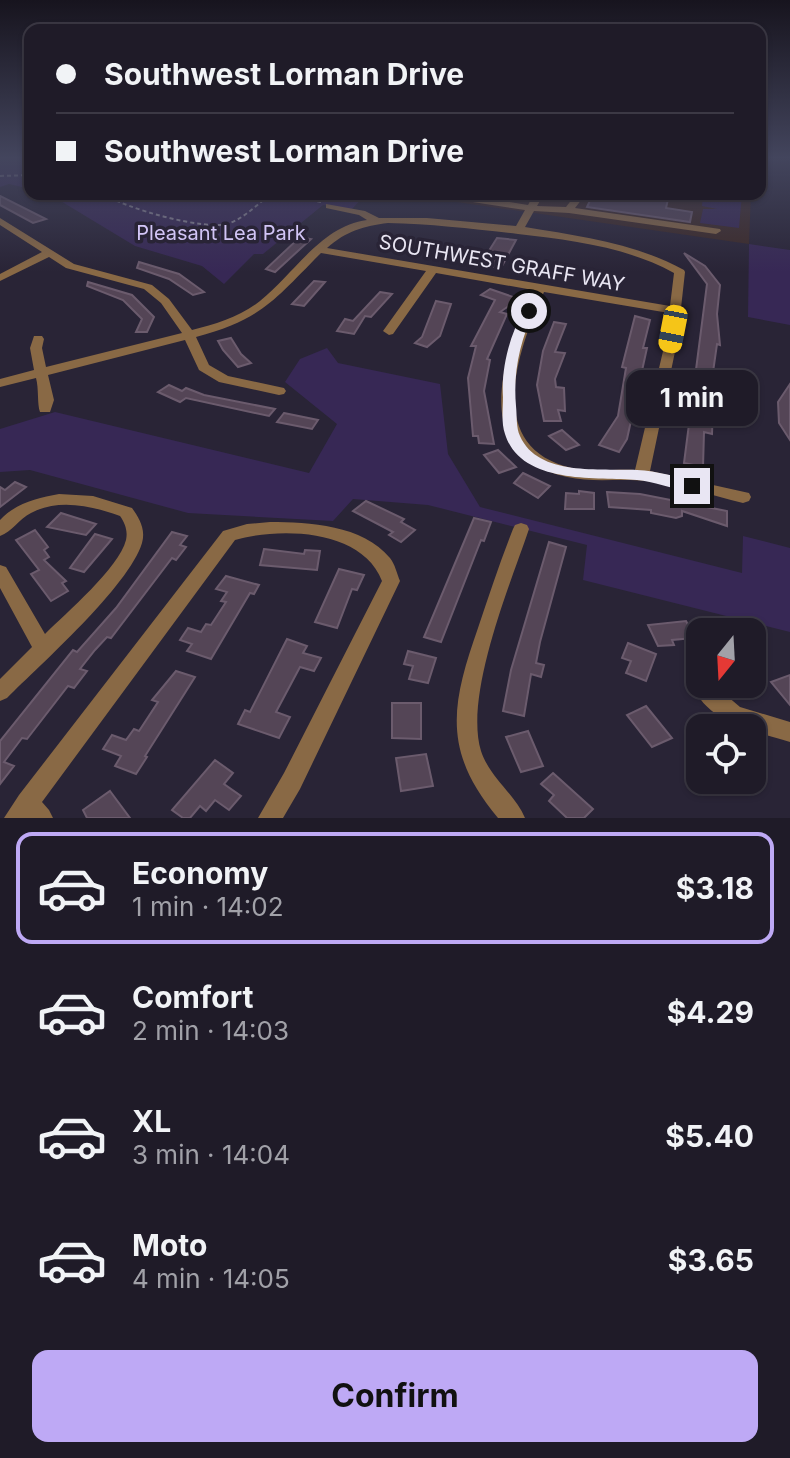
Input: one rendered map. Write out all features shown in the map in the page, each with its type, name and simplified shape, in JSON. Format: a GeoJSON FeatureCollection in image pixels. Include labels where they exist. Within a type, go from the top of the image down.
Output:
{"type":"FeatureCollection","features":[{"type":"Feature","properties":{"kind":"street"},"geometry":{"type":"LineString","coordinates":[[496,200],[531,208],[716,231]]}},
{"type":"Feature","properties":{"kind":"street"},"geometry":{"type":"LineString","coordinates":[[510,204],[513,200]]}},
{"type":"Feature","properties":{"kind":"street"},"geometry":{"type":"LineString","coordinates":[[518,231],[536,200]]}},
{"type":"Feature","properties":{"kind":"street"},"geometry":{"type":"LineString","coordinates":[[556,200],[566,210]]}},
{"type":"Feature","properties":{"kind":"street"},"geometry":{"type":"LineString","coordinates":[[566,210],[575,200]]}},
{"type":"Feature","properties":{"kind":"street"},"geometry":{"type":"LineString","coordinates":[[329,206],[362,213],[375,220]]}},
{"type":"Feature","properties":{"kind":"street"},"geometry":{"type":"LineString","coordinates":[[0,383],[230,322],[263,305],[338,233],[375,220],[419,217],[518,231],[624,247],[671,264],[680,272],[682,281],[677,311],[641,475]]}},
{"type":"Feature","properties":{"kind":"street"},"geometry":{"type":"LineString","coordinates":[[0,221],[70,266],[148,287],[165,301],[189,335],[204,367],[224,379],[279,391]]}},
{"type":"Feature","properties":{"kind":"street","name":"SOUTHWEST GRAFF WAY"},"geometry":{"type":"LineString","coordinates":[[321,250],[677,311]]}},
{"type":"Feature","properties":{"kind":"street"},"geometry":{"type":"LineString","coordinates":[[0,278],[50,252]]}},
{"type":"Feature","properties":{"kind":"street"},"geometry":{"type":"LineString","coordinates":[[389,331],[433,269]]}},
{"type":"Feature","properties":{"kind":"street"},"geometry":{"type":"LineString","coordinates":[[540,287],[517,334],[510,360],[508,397],[512,434],[522,450],[536,461],[568,472],[641,475],[743,497]]}},
{"type":"Feature","properties":{"kind":"street"},"geometry":{"type":"LineString","coordinates":[[38,339],[34,350],[49,398],[45,409]]}},
{"type":"Feature","properties":{"kind":"street"},"geometry":{"type":"LineString","coordinates":[[0,530],[18,513],[51,500],[97,502],[126,512],[133,520],[134,543],[124,561],[0,692]]}},
{"type":"Feature","properties":{"kind":"street"},"geometry":{"type":"LineString","coordinates":[[28,813],[229,535],[261,529],[332,532],[350,537],[382,561],[389,569],[391,581],[292,781],[270,818]]}},
{"type":"Feature","properties":{"kind":"street"},"geometry":{"type":"LineString","coordinates":[[513,818],[474,762],[468,742],[464,703],[521,529]]}},
{"type":"Feature","properties":{"kind":"street"},"geometry":{"type":"LineString","coordinates":[[0,572],[43,649]]}},
{"type":"Feature","properties":{"kind":"street"},"geometry":{"type":"LineString","coordinates":[[714,698],[734,715],[790,732]]}},
{"type":"Feature","properties":{"kind":"path"},"geometry":{"type":"LineString","coordinates":[[112,200],[118,204],[214,226],[232,223],[263,200]]}},
{"type":"Feature","properties":{"kind":"path"},"geometry":{"type":"LineString","coordinates":[[306,200],[329,206]]}},
{"type":"Feature","properties":{"kind":"shaded area"},"geometry":{"type":"Polygon","coordinates":[[[443,200],[751,200],[749,244],[443,200]]]}},
{"type":"Feature","properties":{"kind":"green space","name":"Pleasant Lea Park"},"geometry":{"type":"Polygon","coordinates":[[[59,200],[360,200],[352,209],[323,205],[263,254],[254,254],[224,284],[202,266],[135,246],[59,200]]]}},
{"type":"Feature","properties":{"kind":"green space"},"geometry":{"type":"Polygon","coordinates":[[[702,200],[741,200],[739,228],[700,223],[703,209],[717,209],[702,206],[702,200]]]}},
{"type":"Feature","properties":{"kind":"green space"},"geometry":{"type":"Polygon","coordinates":[[[749,244],[790,250],[790,325],[748,317],[749,244]]]}},
{"type":"Feature","properties":{"kind":"green space"},"geometry":{"type":"Polygon","coordinates":[[[327,348],[338,363],[440,384],[448,454],[480,507],[742,573],[743,536],[790,548],[790,632],[766,626],[766,618],[734,618],[583,580],[587,545],[428,505],[353,499],[333,521],[188,513],[30,470],[0,472],[0,429],[55,412],[309,473],[337,424],[285,382],[300,359],[327,348]]]}},
{"type":"Feature","properties":{"kind":"building"},"geometry":{"type":"Polygon","coordinates":[[[0,196],[46,219],[33,223],[0,205],[0,196]]]}},
{"type":"Feature","properties":{"kind":"building"},"geometry":{"type":"Polygon","coordinates":[[[590,200],[668,200],[666,208],[692,212],[690,222],[587,207],[590,200]]]}},
{"type":"Feature","properties":{"kind":"building"},"geometry":{"type":"Polygon","coordinates":[[[300,237],[311,239],[275,272],[266,269],[300,237]]]}},
{"type":"Feature","properties":{"kind":"building"},"geometry":{"type":"Polygon","coordinates":[[[497,238],[516,240],[501,268],[453,261],[458,253],[485,257],[497,238]]]}},
{"type":"Feature","properties":{"kind":"building"},"geometry":{"type":"Polygon","coordinates":[[[684,253],[705,266],[720,285],[717,314],[720,345],[717,344],[708,407],[713,408],[712,434],[704,432],[703,467],[684,463],[707,284],[684,253]]]}},
{"type":"Feature","properties":{"kind":"building"},"geometry":{"type":"Polygon","coordinates":[[[139,262],[179,274],[204,292],[193,295],[169,279],[137,268],[139,262]]]}},
{"type":"Feature","properties":{"kind":"building"},"geometry":{"type":"Polygon","coordinates":[[[314,281],[325,282],[304,306],[292,304],[314,281]]]}},
{"type":"Feature","properties":{"kind":"building"},"geometry":{"type":"Polygon","coordinates":[[[88,282],[132,295],[154,317],[147,332],[136,332],[142,319],[123,300],[87,286],[88,282]]]}},
{"type":"Feature","properties":{"kind":"building"},"geometry":{"type":"Polygon","coordinates":[[[490,289],[519,299],[500,312],[507,314],[487,359],[490,360],[484,391],[494,444],[479,443],[478,436],[473,436],[468,378],[476,346],[471,346],[495,300],[481,295],[490,289]]]}},
{"type":"Feature","properties":{"kind":"building"},"geometry":{"type":"Polygon","coordinates":[[[380,292],[392,294],[371,317],[365,316],[354,334],[337,331],[345,319],[353,321],[380,292]]]}},
{"type":"Feature","properties":{"kind":"building"},"geometry":{"type":"Polygon","coordinates":[[[436,301],[451,304],[440,336],[427,347],[415,343],[422,337],[436,301]]]}},
{"type":"Feature","properties":{"kind":"building"},"geometry":{"type":"Polygon","coordinates":[[[635,316],[650,320],[643,348],[647,348],[627,439],[619,452],[599,445],[618,416],[626,368],[622,367],[635,316]]]}},
{"type":"Feature","properties":{"kind":"building"},"geometry":{"type":"Polygon","coordinates":[[[554,322],[566,324],[555,352],[565,353],[555,379],[556,387],[564,388],[565,411],[558,410],[561,421],[544,421],[537,385],[543,351],[554,322]]]}},
{"type":"Feature","properties":{"kind":"building"},"geometry":{"type":"Polygon","coordinates":[[[231,338],[251,363],[238,367],[223,350],[218,341],[231,338]]]}},
{"type":"Feature","properties":{"kind":"building"},"geometry":{"type":"Polygon","coordinates":[[[790,384],[790,440],[779,423],[778,402],[790,384]]]}},
{"type":"Feature","properties":{"kind":"building"},"geometry":{"type":"Polygon","coordinates":[[[169,385],[182,391],[186,388],[204,395],[275,409],[269,416],[186,398],[180,402],[158,392],[169,385]]]}},
{"type":"Feature","properties":{"kind":"building"},"geometry":{"type":"Polygon","coordinates":[[[284,413],[318,420],[312,429],[277,422],[284,413]]]}},
{"type":"Feature","properties":{"kind":"building"},"geometry":{"type":"Polygon","coordinates":[[[562,430],[579,445],[566,450],[549,436],[562,430]]]}},
{"type":"Feature","properties":{"kind":"building"},"geometry":{"type":"Polygon","coordinates":[[[498,450],[516,467],[499,473],[484,455],[498,450]]]}},
{"type":"Feature","properties":{"kind":"building"},"geometry":{"type":"Polygon","coordinates":[[[523,473],[550,486],[538,498],[514,483],[523,473]]]}},
{"type":"Feature","properties":{"kind":"building"},"geometry":{"type":"Polygon","coordinates":[[[15,482],[26,487],[0,507],[0,487],[5,490],[15,482]]]}},
{"type":"Feature","properties":{"kind":"building"},"geometry":{"type":"Polygon","coordinates":[[[579,491],[594,493],[594,509],[565,509],[566,493],[579,494],[579,491]]]}},
{"type":"Feature","properties":{"kind":"building"},"geometry":{"type":"Polygon","coordinates":[[[607,492],[640,494],[727,511],[727,526],[682,511],[682,516],[676,518],[651,513],[651,510],[609,507],[607,492]]]}},
{"type":"Feature","properties":{"kind":"building"},"geometry":{"type":"Polygon","coordinates":[[[366,501],[404,519],[401,522],[415,530],[401,542],[389,535],[393,532],[353,511],[366,501]]]}},
{"type":"Feature","properties":{"kind":"building"},"geometry":{"type":"Polygon","coordinates":[[[61,513],[96,524],[86,535],[47,527],[61,513]]]}},
{"type":"Feature","properties":{"kind":"building"},"geometry":{"type":"Polygon","coordinates":[[[474,518],[491,522],[484,541],[481,540],[441,642],[424,637],[474,518]]]}},
{"type":"Feature","properties":{"kind":"building"},"geometry":{"type":"Polygon","coordinates":[[[35,530],[48,547],[44,550],[49,557],[44,560],[66,581],[62,583],[68,591],[51,601],[31,574],[39,570],[16,540],[35,530]]]}},
{"type":"Feature","properties":{"kind":"building"},"geometry":{"type":"Polygon","coordinates":[[[172,532],[187,536],[180,545],[186,547],[176,560],[172,558],[111,638],[107,637],[95,650],[80,669],[87,671],[74,688],[68,686],[27,739],[22,738],[4,762],[14,766],[0,784],[0,741],[73,650],[77,652],[116,608],[172,532]]]}},
{"type":"Feature","properties":{"kind":"building"},"geometry":{"type":"Polygon","coordinates":[[[95,534],[112,539],[84,572],[70,568],[95,534]]]}},
{"type":"Feature","properties":{"kind":"building"},"geometry":{"type":"Polygon","coordinates":[[[549,542],[566,547],[536,663],[544,665],[541,677],[531,674],[524,716],[503,711],[511,670],[549,542]]]}},
{"type":"Feature","properties":{"kind":"building"},"geometry":{"type":"Polygon","coordinates":[[[264,549],[304,554],[305,550],[320,551],[317,570],[260,565],[264,549]]]}},
{"type":"Feature","properties":{"kind":"building"},"geometry":{"type":"Polygon","coordinates":[[[339,569],[364,575],[357,590],[352,589],[337,628],[315,622],[339,569]]]}},
{"type":"Feature","properties":{"kind":"building"},"geometry":{"type":"Polygon","coordinates":[[[226,576],[259,585],[254,594],[250,593],[211,659],[187,651],[192,644],[180,640],[188,628],[201,632],[206,624],[211,625],[226,602],[221,601],[227,592],[216,589],[226,576]]]}},
{"type":"Feature","properties":{"kind":"building"},"geometry":{"type":"Polygon","coordinates":[[[686,621],[686,639],[672,640],[674,645],[658,646],[648,625],[686,621]]]}},
{"type":"Feature","properties":{"kind":"building"},"geometry":{"type":"Polygon","coordinates":[[[287,639],[307,646],[303,653],[321,658],[314,671],[300,667],[276,712],[290,717],[279,738],[238,724],[245,710],[250,712],[287,639]]]}},
{"type":"Feature","properties":{"kind":"building"},"geometry":{"type":"Polygon","coordinates":[[[628,643],[656,654],[646,681],[626,673],[631,661],[622,658],[628,643]]]}},
{"type":"Feature","properties":{"kind":"building"},"geometry":{"type":"Polygon","coordinates":[[[408,651],[436,658],[428,683],[409,679],[413,666],[404,664],[408,651]]]}},
{"type":"Feature","properties":{"kind":"building"},"geometry":{"type":"Polygon","coordinates":[[[176,671],[195,677],[147,757],[136,774],[115,766],[121,756],[103,749],[112,735],[126,740],[134,729],[139,731],[158,702],[152,700],[176,671]]]}},
{"type":"Feature","properties":{"kind":"building"},"geometry":{"type":"Polygon","coordinates":[[[790,675],[790,705],[771,682],[790,675]]]}},
{"type":"Feature","properties":{"kind":"building"},"geometry":{"type":"Polygon","coordinates":[[[392,703],[421,703],[421,739],[392,738],[392,703]]]}},
{"type":"Feature","properties":{"kind":"building"},"geometry":{"type":"Polygon","coordinates":[[[646,706],[672,738],[652,747],[627,715],[646,706]]]}},
{"type":"Feature","properties":{"kind":"building"},"geometry":{"type":"Polygon","coordinates":[[[528,731],[543,766],[521,772],[506,737],[528,731]]]}},
{"type":"Feature","properties":{"kind":"building"},"geometry":{"type":"Polygon","coordinates":[[[426,754],[433,786],[401,791],[396,758],[426,754]]]}},
{"type":"Feature","properties":{"kind":"building"},"geometry":{"type":"Polygon","coordinates":[[[215,760],[233,773],[224,784],[241,796],[229,810],[215,800],[206,811],[200,806],[190,818],[183,818],[172,810],[215,760]]]}},
{"type":"Feature","properties":{"kind":"building"},"geometry":{"type":"Polygon","coordinates":[[[553,773],[593,809],[584,818],[567,818],[549,801],[554,795],[541,784],[553,773]]]}},
{"type":"Feature","properties":{"kind":"building"},"geometry":{"type":"Polygon","coordinates":[[[110,791],[130,818],[87,818],[83,810],[110,791]]]}},
{"type":"Feature","properties":{"kind":"route"},"geometry":{"type":"LineString","coordinates":[[529,311],[517,334],[508,385],[512,434],[522,450],[536,461],[568,472],[641,475],[692,486]]}}]}
